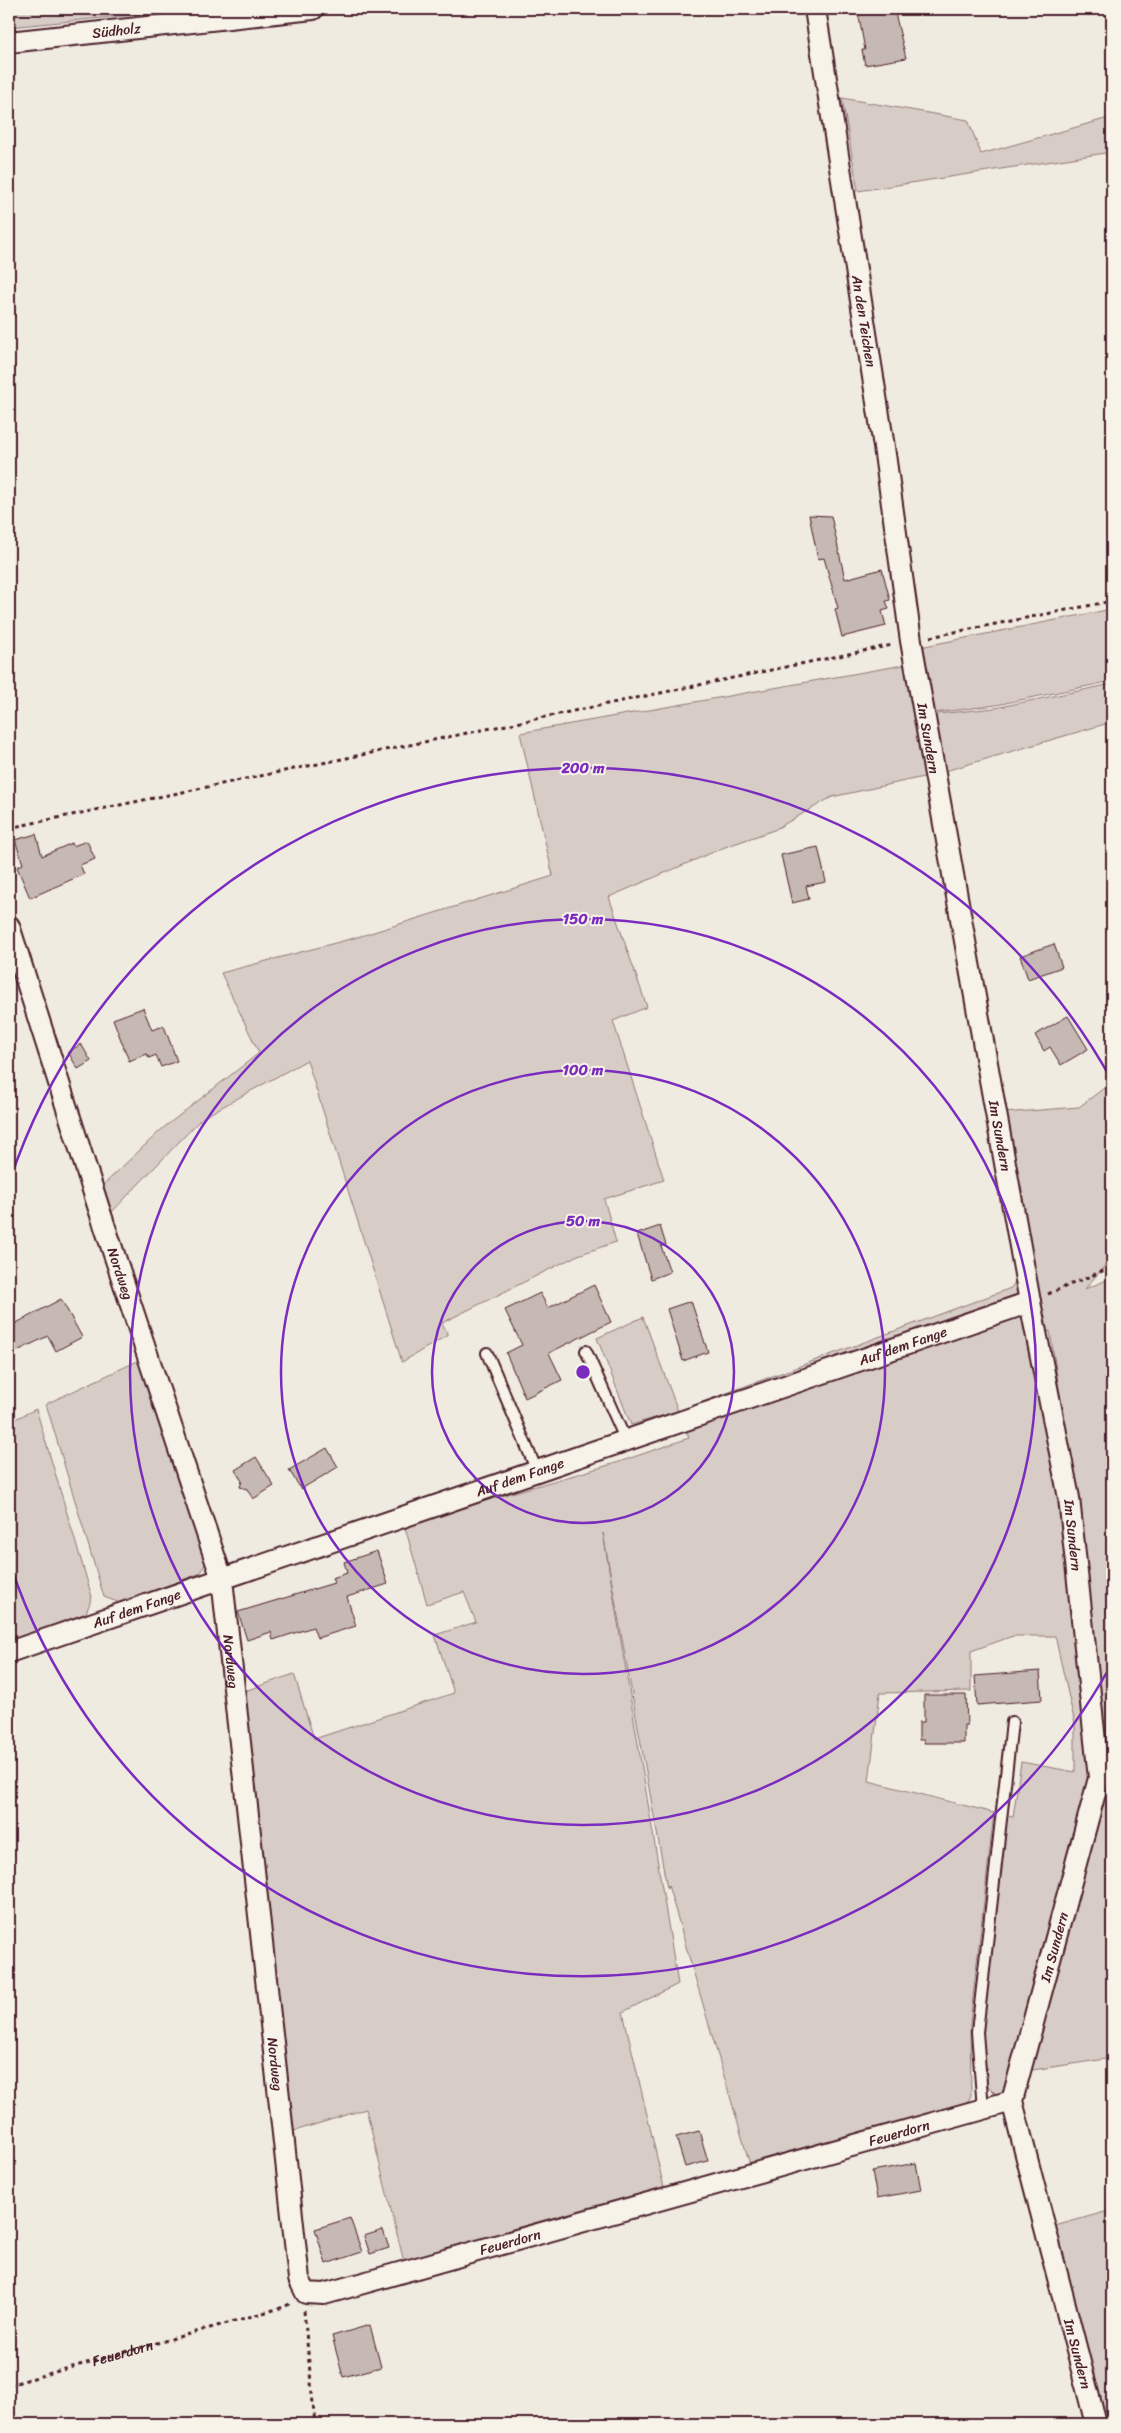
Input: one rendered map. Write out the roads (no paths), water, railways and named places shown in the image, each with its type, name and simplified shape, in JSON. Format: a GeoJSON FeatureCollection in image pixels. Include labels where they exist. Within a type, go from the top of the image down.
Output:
{"type":"FeatureCollection","features":[{"type":"Feature","properties":{"kind":"street","name":"Südholz"},"geometry":{"type":"LineString","coordinates":[[9,42],[313,9]]}},
{"type":"Feature","properties":{"kind":"street","name":"An den Teichen"},"geometry":{"type":"LineString","coordinates":[[815,9],[884,447],[910,638]]}},
{"type":"Feature","properties":{"kind":"street","name":"Im Sundern"},"geometry":{"type":"LineString","coordinates":[[910,638],[1030,1302],[1069,1498],[1099,1778],[1012,2101],[1096,2424]]}},
{"type":"Feature","properties":{"kind":"street","name":"Nordweg"},"geometry":{"type":"LineString","coordinates":[[9,926],[222,1579],[299,2279],[306,2293]]}},
{"type":"Feature","properties":{"kind":"street","name":"Auf dem Fange"},"geometry":{"type":"LineString","coordinates":[[9,1652],[1030,1302]]}},
{"type":"Feature","properties":{"kind":"street","name":"Feuerdorn"},"geometry":{"type":"LineString","coordinates":[[306,2293],[324,2294],[1012,2101]]}},
{"type":"Feature","properties":{"kind":"lane"},"geometry":{"type":"LineString","coordinates":[[586,1351],[626,1440]]}},
{"type":"Feature","properties":{"kind":"lane"},"geometry":{"type":"LineString","coordinates":[[487,1354],[537,1471]]}},
{"type":"Feature","properties":{"kind":"lane"},"geometry":{"type":"LineString","coordinates":[[983,2109],[977,2032],[1012,1722]]}}]}
